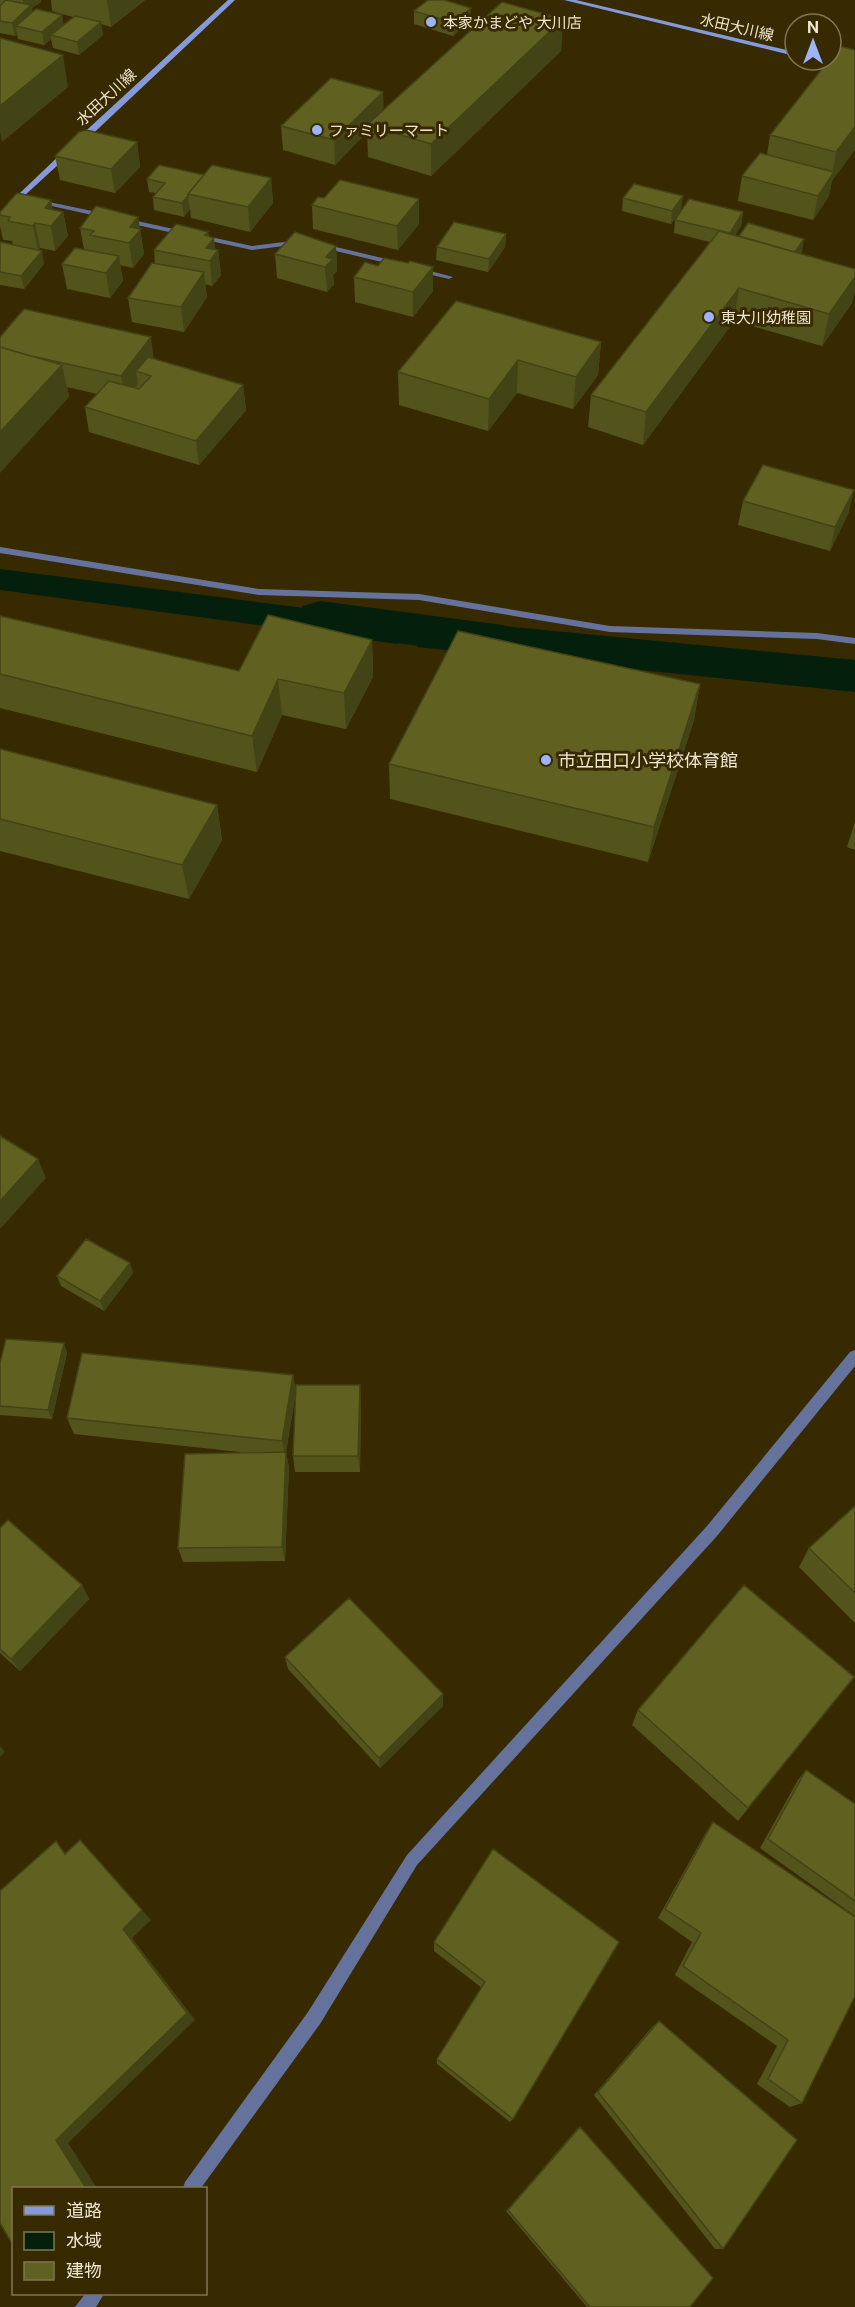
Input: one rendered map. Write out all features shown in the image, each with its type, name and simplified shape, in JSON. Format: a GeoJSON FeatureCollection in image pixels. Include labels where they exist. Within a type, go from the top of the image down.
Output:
{"type":"FeatureCollection","features":[{"type":"Feature","properties":{"kind":"main road","name":"水田大川線"},"geometry":{"type":"LineString","coordinates":[[0,216],[232,0]]}},
{"type":"Feature","properties":{"kind":"main road","name":"水田大川線"},"geometry":{"type":"LineString","coordinates":[[567,0],[783,51]]}},
{"type":"Feature","properties":{"kind":"street"},"geometry":{"type":"LineString","coordinates":[[21,197],[252,248],[307,241]]}},
{"type":"Feature","properties":{"kind":"street"},"geometry":{"type":"LineString","coordinates":[[318,243],[449,277]]}},
{"type":"Feature","properties":{"kind":"street"},"geometry":{"type":"LineString","coordinates":[[0,550],[259,592],[419,597],[610,629],[817,636],[855,641]]}},
{"type":"Feature","properties":{"kind":"street"},"geometry":{"type":"LineString","coordinates":[[192,2187],[314,2018],[412,1860],[712,1531],[855,1356]]}},
{"type":"Feature","properties":{"kind":"street"},"geometry":{"type":"LineString","coordinates":[[84,2307],[95,2295]]}},
{"type":"Feature","properties":{"kind":"water"},"geometry":{"type":"Polygon","coordinates":[[[0,569],[305,608],[403,613],[397,644],[0,590],[0,569]]]}},
{"type":"Feature","properties":{"kind":"water"},"geometry":{"type":"Polygon","coordinates":[[[429,619],[855,660],[855,692],[417,647],[429,619]]]}},
{"type":"Feature","properties":{"kind":"building"},"geometry":{"type":"Polygon","coordinates":[[[6,0],[31,5],[12,23],[0,21],[0,6],[6,0]]]}},
{"type":"Feature","properties":{"kind":"building"},"geometry":{"type":"Polygon","coordinates":[[[428,0],[444,0],[471,8],[454,23],[414,11],[428,0]]]}},
{"type":"Feature","properties":{"kind":"building"},"geometry":{"type":"Polygon","coordinates":[[[502,2],[563,19],[431,144],[367,125],[502,2]]]}},
{"type":"Feature","properties":{"kind":"building"},"geometry":{"type":"Polygon","coordinates":[[[36,9],[62,15],[42,32],[16,26],[36,9]]]}},
{"type":"Feature","properties":{"kind":"building"},"geometry":{"type":"Polygon","coordinates":[[[75,16],[101,22],[77,42],[51,35],[75,16]]]}},
{"type":"Feature","properties":{"kind":"building"},"geometry":{"type":"Polygon","coordinates":[[[0,38],[63,55],[0,106],[0,38]]]}},
{"type":"Feature","properties":{"kind":"building"},"geometry":{"type":"Polygon","coordinates":[[[843,47],[855,50],[855,127],[836,152],[770,135],[820,72],[843,72],[843,47]]]}},
{"type":"Feature","properties":{"kind":"building"},"geometry":{"type":"Polygon","coordinates":[[[331,78],[383,92],[334,140],[281,126],[331,78]]]}},
{"type":"Feature","properties":{"kind":"building"},"geometry":{"type":"Polygon","coordinates":[[[86,130],[137,142],[111,169],[55,156],[79,132],[86,130]]]}},
{"type":"Feature","properties":{"kind":"building"},"geometry":{"type":"Polygon","coordinates":[[[760,153],[834,172],[818,196],[742,176],[760,153]]]}},
{"type":"Feature","properties":{"kind":"building"},"geometry":{"type":"Polygon","coordinates":[[[159,165],[204,175],[182,203],[153,197],[165,183],[147,179],[159,165]]]}},
{"type":"Feature","properties":{"kind":"building"},"geometry":{"type":"Polygon","coordinates":[[[212,165],[271,178],[248,207],[188,194],[212,165]]]}},
{"type":"Feature","properties":{"kind":"building"},"geometry":{"type":"Polygon","coordinates":[[[340,180],[419,199],[397,226],[312,205],[318,197],[324,198],[340,180]]]}},
{"type":"Feature","properties":{"kind":"building"},"geometry":{"type":"Polygon","coordinates":[[[634,184],[683,196],[672,211],[623,198],[634,184]]]}},
{"type":"Feature","properties":{"kind":"building"},"geometry":{"type":"Polygon","coordinates":[[[17,193],[51,200],[45,208],[63,212],[51,226],[35,223],[33,226],[8,221],[10,217],[0,215],[0,212],[17,193]]]}},
{"type":"Feature","properties":{"kind":"building"},"geometry":{"type":"Polygon","coordinates":[[[689,199],[743,212],[730,233],[675,220],[689,199]]]}},
{"type":"Feature","properties":{"kind":"building"},"geometry":{"type":"Polygon","coordinates":[[[96,206],[138,217],[130,227],[141,229],[129,243],[90,235],[94,231],[80,228],[96,206]]]}},
{"type":"Feature","properties":{"kind":"building"},"geometry":{"type":"Polygon","coordinates":[[[454,222],[506,234],[489,259],[437,247],[454,222]]]}},
{"type":"Feature","properties":{"kind":"building"},"geometry":{"type":"Polygon","coordinates":[[[748,223],[804,239],[795,252],[739,236],[748,223]]]}},
{"type":"Feature","properties":{"kind":"building"},"geometry":{"type":"Polygon","coordinates":[[[176,224],[208,232],[205,235],[214,238],[206,248],[218,250],[210,261],[154,250],[176,224]]]}},
{"type":"Feature","properties":{"kind":"building"},"geometry":{"type":"Polygon","coordinates":[[[719,231],[855,269],[855,277],[829,314],[739,288],[646,412],[591,395],[719,231]]]}},
{"type":"Feature","properties":{"kind":"building"},"geometry":{"type":"Polygon","coordinates":[[[295,232],[336,246],[326,257],[333,259],[325,267],[275,254],[295,232]]]}},
{"type":"Feature","properties":{"kind":"building"},"geometry":{"type":"Polygon","coordinates":[[[0,242],[42,251],[21,276],[0,272],[0,242]]]}},
{"type":"Feature","properties":{"kind":"building"},"geometry":{"type":"Polygon","coordinates":[[[75,248],[119,256],[106,273],[62,264],[75,248]]]}},
{"type":"Feature","properties":{"kind":"building"},"geometry":{"type":"Polygon","coordinates":[[[384,258],[433,267],[413,292],[354,277],[365,262],[378,266],[384,258]]]}},
{"type":"Feature","properties":{"kind":"building"},"geometry":{"type":"Polygon","coordinates":[[[152,263],[204,272],[181,307],[128,298],[152,263]]]}},
{"type":"Feature","properties":{"kind":"building"},"geometry":{"type":"Polygon","coordinates":[[[456,301],[601,342],[576,377],[518,360],[489,399],[398,372],[456,301]]]}},
{"type":"Feature","properties":{"kind":"building"},"geometry":{"type":"Polygon","coordinates":[[[24,309],[151,337],[121,376],[0,347],[0,337],[24,309]]]}},
{"type":"Feature","properties":{"kind":"building"},"geometry":{"type":"Polygon","coordinates":[[[0,347],[62,365],[0,432],[0,347]]]}},
{"type":"Feature","properties":{"kind":"building"},"geometry":{"type":"Polygon","coordinates":[[[148,357],[243,385],[196,441],[85,407],[109,381],[139,389],[151,376],[136,371],[148,357]]]}},
{"type":"Feature","properties":{"kind":"building"},"geometry":{"type":"Polygon","coordinates":[[[763,465],[854,490],[835,527],[743,501],[763,465]]]}},
{"type":"Feature","properties":{"kind":"building"},"geometry":{"type":"Polygon","coordinates":[[[268,615],[372,640],[344,693],[278,679],[252,736],[0,674],[0,616],[239,671],[268,615]]]}},
{"type":"Feature","properties":{"kind":"building","name":"市立田口小学校体育館"},"geometry":{"type":"Polygon","coordinates":[[[458,631],[700,684],[654,827],[389,764],[458,631]]]}},
{"type":"Feature","properties":{"kind":"building"},"geometry":{"type":"Polygon","coordinates":[[[0,749],[217,805],[182,865],[0,819],[0,749]]]}},
{"type":"Feature","properties":{"kind":"building"},"geometry":{"type":"Polygon","coordinates":[[[0,1136],[38,1159],[0,1201],[0,1136]]]}},
{"type":"Feature","properties":{"kind":"building"},"geometry":{"type":"Polygon","coordinates":[[[86,1239],[130,1263],[100,1301],[57,1276],[86,1239]]]}},
{"type":"Feature","properties":{"kind":"building"},"geometry":{"type":"Polygon","coordinates":[[[6,1339],[64,1343],[48,1410],[0,1406],[0,1363],[6,1339]]]}},
{"type":"Feature","properties":{"kind":"building"},"geometry":{"type":"Polygon","coordinates":[[[82,1353],[293,1375],[282,1441],[67,1418],[82,1353]]]}},
{"type":"Feature","properties":{"kind":"building"},"geometry":{"type":"Polygon","coordinates":[[[296,1385],[360,1385],[358,1456],[293,1456],[296,1385]]]}},
{"type":"Feature","properties":{"kind":"building"},"geometry":{"type":"Polygon","coordinates":[[[286,1452],[282,1547],[178,1548],[185,1454],[286,1452]]]}},
{"type":"Feature","properties":{"kind":"building"},"geometry":{"type":"Polygon","coordinates":[[[855,1506],[855,1593],[809,1548],[855,1506]]]}},
{"type":"Feature","properties":{"kind":"building"},"geometry":{"type":"Polygon","coordinates":[[[8,1520],[82,1585],[11,1659],[0,1649],[0,1528],[8,1520]]]}},
{"type":"Feature","properties":{"kind":"building"},"geometry":{"type":"Polygon","coordinates":[[[744,1585],[854,1677],[748,1808],[638,1710],[744,1585]]]}},
{"type":"Feature","properties":{"kind":"building"},"geometry":{"type":"Polygon","coordinates":[[[349,1598],[443,1694],[379,1758],[285,1657],[349,1598]]]}},
{"type":"Feature","properties":{"kind":"building"},"geometry":{"type":"Polygon","coordinates":[[[806,1770],[855,1804],[855,1901],[768,1839],[806,1770]]]}},
{"type":"Feature","properties":{"kind":"building"},"geometry":{"type":"Polygon","coordinates":[[[713,1822],[855,1917],[855,1996],[802,2103],[768,2079],[788,2040],[683,1966],[701,1933],[665,1909],[713,1822]]]}},
{"type":"Feature","properties":{"kind":"building"},"geometry":{"type":"Polygon","coordinates":[[[80,1840],[142,1910],[123,1929],[187,2013],[56,2140],[85,2187],[12,2187],[12,2244],[0,2223],[0,1891],[56,1841],[65,1854],[80,1840]]]}},
{"type":"Feature","properties":{"kind":"building"},"geometry":{"type":"Polygon","coordinates":[[[493,1849],[619,1942],[513,2119],[437,2059],[485,1982],[434,1942],[493,1849]]]}},
{"type":"Feature","properties":{"kind":"building"},"geometry":{"type":"Polygon","coordinates":[[[659,2021],[797,2140],[723,2249],[598,2092],[659,2021]]]}},
{"type":"Feature","properties":{"kind":"building"},"geometry":{"type":"Polygon","coordinates":[[[580,2127],[713,2278],[690,2307],[590,2307],[508,2210],[580,2127]]]}},
{"type":"Feature","properties":{"kind":"waterway"},"geometry":{"type":"LineString","coordinates":[[320,617],[503,641]]}},
{"type":"Feature","properties":{"kind":"place","name":"本家かまどや 大川店"},"geometry":{"type":"Point","coordinates":[431,22]}},
{"type":"Feature","properties":{"kind":"place","name":"ファミリーマート"},"geometry":{"type":"Point","coordinates":[317,130]}},
{"type":"Feature","properties":{"kind":"place","name":"東大川幼稚園"},"geometry":{"type":"Point","coordinates":[709,317]}},
{"type":"Feature","properties":{"kind":"place","name":"市立田口小学校体育館"},"geometry":{"type":"Point","coordinates":[546,760]}}]}
